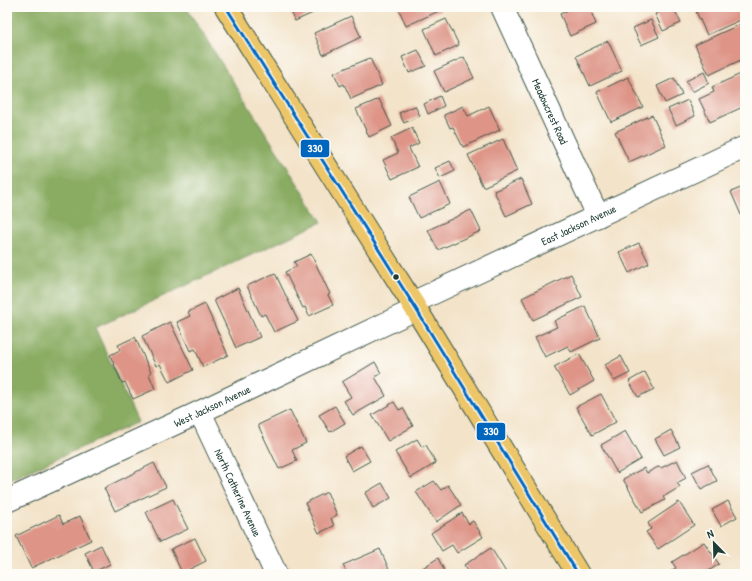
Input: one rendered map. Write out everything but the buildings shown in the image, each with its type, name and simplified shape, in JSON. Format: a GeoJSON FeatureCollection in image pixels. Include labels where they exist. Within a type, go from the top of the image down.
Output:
{"type":"FeatureCollection","features":[{"type":"Feature","properties":{"kind":"main road"},"geometry":{"type":"LineString","coordinates":[[226,7],[414,306],[578,574]]}},
{"type":"Feature","properties":{"kind":"street","name":"Meadowcrest Road"},"geometry":{"type":"LineString","coordinates":[[502,7],[598,216]]}},
{"type":"Feature","properties":{"kind":"street","name":"East Jackson Avenue"},"geometry":{"type":"LineString","coordinates":[[414,306],[598,216],[745,147]]}},
{"type":"Feature","properties":{"kind":"street","name":"West Jackson Avenue"},"geometry":{"type":"LineString","coordinates":[[7,501],[200,412],[414,306]]}},
{"type":"Feature","properties":{"kind":"street","name":"North Catherine Avenue"},"geometry":{"type":"LineString","coordinates":[[200,412],[276,574]]}},
{"type":"Feature","properties":{"kind":"green space"},"geometry":{"type":"Polygon","coordinates":[[[7,7],[186,7],[322,222],[95,328],[138,422],[7,481],[7,7]]]}},
{"type":"Feature","properties":{"kind":"transit line","name":"330"},"geometry":{"type":"LineString","coordinates":[[226,7],[416,309],[578,574]]}}]}
